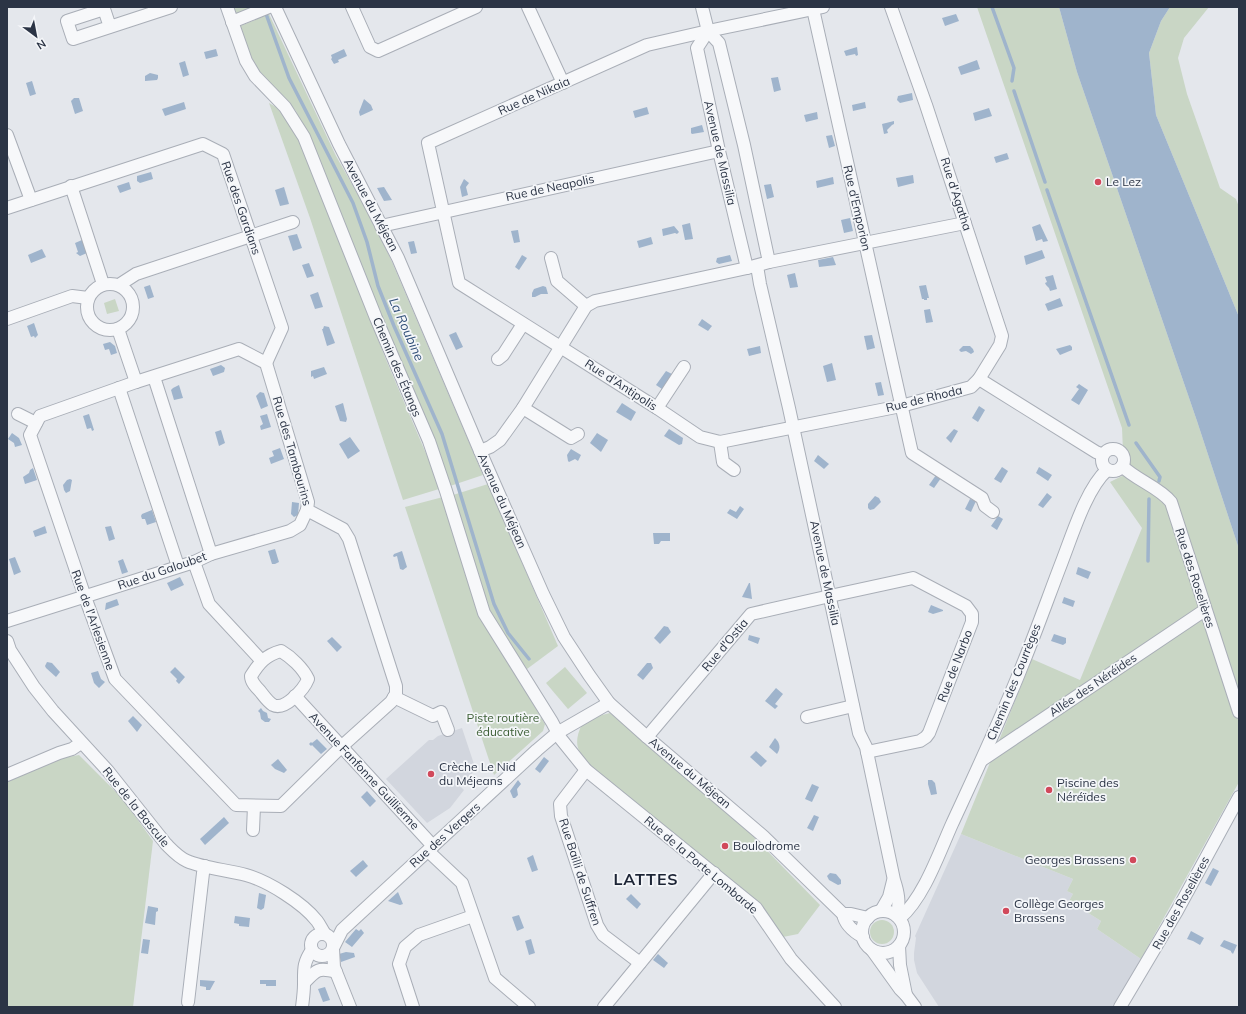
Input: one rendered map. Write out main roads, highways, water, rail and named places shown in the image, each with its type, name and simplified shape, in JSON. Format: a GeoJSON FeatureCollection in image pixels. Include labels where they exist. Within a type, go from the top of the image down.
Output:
{"type":"FeatureCollection","features":[{"type":"Feature","properties":{"kind":"water"},"geometry":{"type":"Polygon","coordinates":[[[1059,7],[1170,7],[1161,21],[1149,53],[1156,115],[1239,317],[1239,549],[1197,421],[1077,72],[1059,7]]]}},
{"type":"Feature","properties":{"kind":"water"},"geometry":{"type":"Polygon","coordinates":[[[956,14],[959,21],[945,26],[942,18],[956,14]]]}},
{"type":"Feature","properties":{"kind":"water"},"geometry":{"type":"Polygon","coordinates":[[[857,47],[858,55],[856,56],[855,54],[846,56],[844,51],[857,47]]]}},
{"type":"Feature","properties":{"kind":"water"},"geometry":{"type":"Polygon","coordinates":[[[216,49],[218,56],[206,59],[204,52],[216,49]]]}},
{"type":"Feature","properties":{"kind":"water"},"geometry":{"type":"Polygon","coordinates":[[[344,49],[347,56],[338,60],[339,62],[334,64],[331,59],[331,55],[344,49]]]}},
{"type":"Feature","properties":{"kind":"water"},"geometry":{"type":"Polygon","coordinates":[[[977,60],[980,69],[961,75],[958,67],[977,60]]]}},
{"type":"Feature","properties":{"kind":"water"},"geometry":{"type":"Polygon","coordinates":[[[185,61],[189,75],[183,77],[179,63],[185,61]]]}},
{"type":"Feature","properties":{"kind":"water"},"geometry":{"type":"Polygon","coordinates":[[[150,73],[158,75],[157,80],[145,81],[145,76],[150,73]]]}},
{"type":"Feature","properties":{"kind":"water"},"geometry":{"type":"Polygon","coordinates":[[[778,77],[781,90],[774,92],[771,78],[778,77]]]}},
{"type":"Feature","properties":{"kind":"water"},"geometry":{"type":"Polygon","coordinates":[[[32,81],[36,94],[30,96],[26,83],[32,81]]]}},
{"type":"Feature","properties":{"kind":"water"},"geometry":{"type":"Polygon","coordinates":[[[912,93],[913,100],[900,103],[897,100],[898,96],[912,93]]]}},
{"type":"Feature","properties":{"kind":"water"},"geometry":{"type":"Polygon","coordinates":[[[74,98],[79,98],[83,111],[75,114],[71,101],[74,98]]]}},
{"type":"Feature","properties":{"kind":"water"},"geometry":{"type":"Polygon","coordinates":[[[364,99],[371,105],[373,110],[360,116],[359,112],[364,99]]]}},
{"type":"Feature","properties":{"kind":"water"},"geometry":{"type":"Polygon","coordinates":[[[184,102],[186,109],[165,116],[162,109],[184,102]]]}},
{"type":"Feature","properties":{"kind":"water"},"geometry":{"type":"Polygon","coordinates":[[[865,102],[866,108],[853,111],[852,105],[865,102]]]}},
{"type":"Feature","properties":{"kind":"water"},"geometry":{"type":"Polygon","coordinates":[[[647,107],[649,114],[635,118],[633,111],[647,107]]]}},
{"type":"Feature","properties":{"kind":"water"},"geometry":{"type":"Polygon","coordinates":[[[989,108],[992,116],[975,121],[973,113],[989,108]]]}},
{"type":"Feature","properties":{"kind":"water"},"geometry":{"type":"Polygon","coordinates":[[[817,112],[818,119],[806,122],[804,115],[817,112]]]}},
{"type":"Feature","properties":{"kind":"water"},"geometry":{"type":"Polygon","coordinates":[[[894,121],[894,124],[887,130],[888,133],[884,134],[882,124],[894,121]]]}},
{"type":"Feature","properties":{"kind":"water"},"geometry":{"type":"Polygon","coordinates":[[[702,125],[704,132],[691,133],[691,128],[702,125]]]}},
{"type":"Feature","properties":{"kind":"water"},"geometry":{"type":"Polygon","coordinates":[[[832,135],[835,146],[829,148],[826,136],[832,135]]]}},
{"type":"Feature","properties":{"kind":"water"},"geometry":{"type":"Polygon","coordinates":[[[1007,153],[1009,159],[996,163],[994,157],[1007,153]]]}},
{"type":"Feature","properties":{"kind":"water"},"geometry":{"type":"Polygon","coordinates":[[[151,172],[153,179],[140,183],[137,181],[137,176],[151,172]]]}},
{"type":"Feature","properties":{"kind":"water"},"geometry":{"type":"Polygon","coordinates":[[[913,175],[914,183],[898,187],[896,178],[913,175]]]}},
{"type":"Feature","properties":{"kind":"water"},"geometry":{"type":"Polygon","coordinates":[[[833,177],[834,184],[817,188],[816,181],[833,177]]]}},
{"type":"Feature","properties":{"kind":"water"},"geometry":{"type":"Polygon","coordinates":[[[464,179],[469,183],[466,187],[468,195],[462,197],[460,187],[464,179]]]}},
{"type":"Feature","properties":{"kind":"water"},"geometry":{"type":"Polygon","coordinates":[[[129,182],[131,189],[120,193],[117,186],[129,182]]]}},
{"type":"Feature","properties":{"kind":"water"},"geometry":{"type":"Polygon","coordinates":[[[771,184],[774,197],[767,199],[764,185],[771,184]]]}},
{"type":"Feature","properties":{"kind":"water"},"geometry":{"type":"Polygon","coordinates":[[[284,187],[289,204],[280,206],[275,190],[284,187]]]}},
{"type":"Feature","properties":{"kind":"water"},"geometry":{"type":"Polygon","coordinates":[[[384,187],[392,200],[384,201],[377,188],[384,187]]]}},
{"type":"Feature","properties":{"kind":"water"},"geometry":{"type":"Polygon","coordinates":[[[850,218],[853,231],[844,233],[841,220],[850,218]]]}},
{"type":"Feature","properties":{"kind":"water"},"geometry":{"type":"Polygon","coordinates":[[[690,223],[693,239],[685,240],[682,225],[690,223]]]}},
{"type":"Feature","properties":{"kind":"water"},"geometry":{"type":"Polygon","coordinates":[[[1040,224],[1048,241],[1043,242],[1042,239],[1036,241],[1032,227],[1040,224]]]}},
{"type":"Feature","properties":{"kind":"water"},"geometry":{"type":"Polygon","coordinates":[[[674,226],[679,232],[677,234],[675,233],[663,236],[662,229],[674,226]]]}},
{"type":"Feature","properties":{"kind":"water"},"geometry":{"type":"Polygon","coordinates":[[[518,230],[520,242],[514,243],[511,231],[518,230]]]}},
{"type":"Feature","properties":{"kind":"water"},"geometry":{"type":"Polygon","coordinates":[[[297,234],[302,248],[293,251],[288,236],[297,234]]]}},
{"type":"Feature","properties":{"kind":"water"},"geometry":{"type":"Polygon","coordinates":[[[651,237],[653,244],[639,248],[637,241],[651,237]]]}},
{"type":"Feature","properties":{"kind":"water"},"geometry":{"type":"Polygon","coordinates":[[[82,240],[87,253],[80,256],[76,253],[78,252],[75,243],[82,240]]]}},
{"type":"Feature","properties":{"kind":"water"},"geometry":{"type":"Polygon","coordinates":[[[414,241],[417,253],[411,254],[408,242],[414,241]]]}},
{"type":"Feature","properties":{"kind":"water"},"geometry":{"type":"Polygon","coordinates":[[[42,249],[46,257],[31,263],[28,255],[42,249]]]}},
{"type":"Feature","properties":{"kind":"water"},"geometry":{"type":"Polygon","coordinates":[[[1042,250],[1045,258],[1026,265],[1024,256],[1042,250]]]}},
{"type":"Feature","properties":{"kind":"water"},"geometry":{"type":"Polygon","coordinates":[[[522,255],[527,258],[519,270],[515,267],[522,255]]]}},
{"type":"Feature","properties":{"kind":"water"},"geometry":{"type":"Polygon","coordinates":[[[730,255],[732,261],[719,264],[716,262],[717,258],[730,255]]]}},
{"type":"Feature","properties":{"kind":"water"},"geometry":{"type":"Polygon","coordinates":[[[833,257],[836,265],[819,267],[818,260],[833,257]]]}},
{"type":"Feature","properties":{"kind":"water"},"geometry":{"type":"Polygon","coordinates":[[[309,263],[314,276],[307,278],[302,265],[309,263]]]}},
{"type":"Feature","properties":{"kind":"water"},"geometry":{"type":"Polygon","coordinates":[[[795,273],[798,287],[790,288],[787,275],[795,273]]]}},
{"type":"Feature","properties":{"kind":"water"},"geometry":{"type":"Polygon","coordinates":[[[1053,275],[1057,289],[1050,291],[1045,283],[1047,282],[1045,277],[1053,275]]]}},
{"type":"Feature","properties":{"kind":"water"},"geometry":{"type":"Polygon","coordinates":[[[150,285],[154,297],[148,299],[144,287],[150,285]]]}},
{"type":"Feature","properties":{"kind":"water"},"geometry":{"type":"Polygon","coordinates":[[[926,285],[929,298],[924,300],[922,299],[919,286],[926,285]]]}},
{"type":"Feature","properties":{"kind":"water"},"geometry":{"type":"Polygon","coordinates":[[[543,286],[546,287],[548,294],[541,294],[532,297],[534,289],[543,286]]]}},
{"type":"Feature","properties":{"kind":"water"},"geometry":{"type":"Polygon","coordinates":[[[318,292],[323,307],[315,309],[310,295],[318,292]]]}},
{"type":"Feature","properties":{"kind":"water"},"geometry":{"type":"Polygon","coordinates":[[[1060,298],[1063,306],[1048,311],[1045,304],[1060,298]]]}},
{"type":"Feature","properties":{"kind":"water"},"geometry":{"type":"Polygon","coordinates":[[[930,309],[933,322],[926,323],[924,310],[930,309]]]}},
{"type":"Feature","properties":{"kind":"water"},"geometry":{"type":"Polygon","coordinates":[[[702,319],[712,326],[708,331],[698,325],[702,319]]]}},
{"type":"Feature","properties":{"kind":"water"},"geometry":{"type":"Polygon","coordinates":[[[34,323],[38,335],[35,338],[34,336],[31,337],[27,326],[34,323]]]}},
{"type":"Feature","properties":{"kind":"water"},"geometry":{"type":"Polygon","coordinates":[[[324,326],[329,327],[335,343],[327,346],[322,329],[324,326]]]}},
{"type":"Feature","properties":{"kind":"water"},"geometry":{"type":"Polygon","coordinates":[[[456,332],[463,347],[456,350],[449,335],[456,332]]]}},
{"type":"Feature","properties":{"kind":"water"},"geometry":{"type":"Polygon","coordinates":[[[872,335],[875,348],[867,350],[864,336],[872,335]]]}},
{"type":"Feature","properties":{"kind":"water"},"geometry":{"type":"Polygon","coordinates":[[[110,342],[115,346],[117,353],[111,355],[109,349],[105,350],[103,344],[110,342]]]}},
{"type":"Feature","properties":{"kind":"water"},"geometry":{"type":"Polygon","coordinates":[[[1070,345],[1072,350],[1060,355],[1056,349],[1070,345]]]}},
{"type":"Feature","properties":{"kind":"water"},"geometry":{"type":"Polygon","coordinates":[[[760,346],[761,353],[749,356],[747,349],[760,346]]]}},
{"type":"Feature","properties":{"kind":"water"},"geometry":{"type":"Polygon","coordinates":[[[963,346],[970,346],[974,352],[971,354],[966,351],[961,352],[959,350],[963,346]]]}},
{"type":"Feature","properties":{"kind":"water"},"geometry":{"type":"Polygon","coordinates":[[[832,363],[836,380],[827,382],[823,366],[832,363]]]}},
{"type":"Feature","properties":{"kind":"water"},"geometry":{"type":"Polygon","coordinates":[[[221,365],[225,368],[224,372],[213,376],[210,369],[221,365]]]}},
{"type":"Feature","properties":{"kind":"water"},"geometry":{"type":"Polygon","coordinates":[[[324,367],[327,374],[314,379],[313,376],[311,377],[311,371],[324,367]]]}},
{"type":"Feature","properties":{"kind":"water"},"geometry":{"type":"Polygon","coordinates":[[[666,371],[672,374],[662,389],[656,385],[666,371]]]}},
{"type":"Feature","properties":{"kind":"water"},"geometry":{"type":"Polygon","coordinates":[[[881,382],[884,395],[878,396],[875,383],[881,382]]]}},
{"type":"Feature","properties":{"kind":"water"},"geometry":{"type":"Polygon","coordinates":[[[1079,384],[1088,390],[1079,405],[1071,400],[1079,389],[1076,387],[1079,384]]]}},
{"type":"Feature","properties":{"kind":"water"},"geometry":{"type":"Polygon","coordinates":[[[179,385],[183,398],[174,400],[171,390],[179,385]]]}},
{"type":"Feature","properties":{"kind":"water"},"geometry":{"type":"Polygon","coordinates":[[[260,392],[264,393],[268,406],[261,409],[256,396],[260,392]]]}},
{"type":"Feature","properties":{"kind":"water"},"geometry":{"type":"Polygon","coordinates":[[[343,403],[347,419],[346,422],[340,421],[335,406],[343,403]]]}},
{"type":"Feature","properties":{"kind":"water"},"geometry":{"type":"Polygon","coordinates":[[[622,403],[636,412],[631,421],[616,412],[622,403]]]}},
{"type":"Feature","properties":{"kind":"water"},"geometry":{"type":"Polygon","coordinates":[[[979,406],[985,410],[978,422],[972,418],[979,406]]]}},
{"type":"Feature","properties":{"kind":"water"},"geometry":{"type":"Polygon","coordinates":[[[89,414],[94,430],[92,431],[91,428],[87,429],[83,416],[89,414]]]}},
{"type":"Feature","properties":{"kind":"water"},"geometry":{"type":"Polygon","coordinates":[[[267,414],[271,427],[261,430],[260,426],[263,424],[260,416],[267,414]]]}},
{"type":"Feature","properties":{"kind":"water"},"geometry":{"type":"Polygon","coordinates":[[[669,429],[683,438],[682,444],[679,445],[664,436],[669,429]]]}},
{"type":"Feature","properties":{"kind":"water"},"geometry":{"type":"Polygon","coordinates":[[[954,429],[958,431],[951,443],[946,438],[954,429]]]}},
{"type":"Feature","properties":{"kind":"water"},"geometry":{"type":"Polygon","coordinates":[[[221,430],[225,443],[219,446],[215,432],[221,430]]]}},
{"type":"Feature","properties":{"kind":"water"},"geometry":{"type":"Polygon","coordinates":[[[12,433],[19,438],[22,445],[15,447],[14,443],[8,439],[12,433]]]}},
{"type":"Feature","properties":{"kind":"water"},"geometry":{"type":"Polygon","coordinates":[[[597,433],[608,440],[601,452],[590,443],[597,433]]]}},
{"type":"Feature","properties":{"kind":"water"},"geometry":{"type":"Polygon","coordinates":[[[350,437],[360,451],[348,459],[339,444],[350,437]]]}},
{"type":"Feature","properties":{"kind":"water"},"geometry":{"type":"Polygon","coordinates":[[[280,448],[284,459],[271,464],[269,458],[274,456],[272,451],[280,448]]]}},
{"type":"Feature","properties":{"kind":"water"},"geometry":{"type":"Polygon","coordinates":[[[571,449],[581,455],[578,461],[575,459],[569,462],[568,461],[567,455],[571,449]]]}},
{"type":"Feature","properties":{"kind":"water"},"geometry":{"type":"Polygon","coordinates":[[[818,455],[829,464],[824,469],[814,461],[818,455]]]}},
{"type":"Feature","properties":{"kind":"water"},"geometry":{"type":"Polygon","coordinates":[[[1002,467],[1008,471],[1001,483],[994,479],[1002,467]]]}},
{"type":"Feature","properties":{"kind":"water"},"geometry":{"type":"Polygon","coordinates":[[[1039,467],[1052,475],[1048,481],[1036,473],[1039,467]]]}},
{"type":"Feature","properties":{"kind":"water"},"geometry":{"type":"Polygon","coordinates":[[[33,468],[37,480],[25,484],[23,477],[33,468]]]}},
{"type":"Feature","properties":{"kind":"water"},"geometry":{"type":"Polygon","coordinates":[[[936,475],[941,478],[934,488],[929,485],[936,475]]]}},
{"type":"Feature","properties":{"kind":"water"},"geometry":{"type":"Polygon","coordinates":[[[70,479],[72,480],[70,491],[66,493],[63,485],[70,479]]]}},
{"type":"Feature","properties":{"kind":"water"},"geometry":{"type":"Polygon","coordinates":[[[1047,493],[1052,497],[1043,508],[1038,505],[1047,493]]]}},
{"type":"Feature","properties":{"kind":"water"},"geometry":{"type":"Polygon","coordinates":[[[875,496],[879,498],[881,502],[874,509],[870,510],[868,508],[868,504],[875,496]]]}},
{"type":"Feature","properties":{"kind":"water"},"geometry":{"type":"Polygon","coordinates":[[[970,499],[976,501],[971,512],[965,509],[970,499]]]}},
{"type":"Feature","properties":{"kind":"water"},"geometry":{"type":"Polygon","coordinates":[[[292,502],[299,503],[298,515],[294,517],[291,514],[292,502]]]}},
{"type":"Feature","properties":{"kind":"water"},"geometry":{"type":"Polygon","coordinates":[[[740,506],[744,509],[737,519],[727,513],[730,509],[736,512],[740,506]]]}},
{"type":"Feature","properties":{"kind":"water"},"geometry":{"type":"Polygon","coordinates":[[[152,510],[156,522],[147,525],[145,519],[142,519],[141,516],[142,514],[152,510]]]}},
{"type":"Feature","properties":{"kind":"water"},"geometry":{"type":"Polygon","coordinates":[[[998,516],[1003,519],[997,530],[991,526],[998,516]]]}},
{"type":"Feature","properties":{"kind":"water"},"geometry":{"type":"Polygon","coordinates":[[[45,526],[47,533],[35,537],[33,531],[45,526]]]}},
{"type":"Feature","properties":{"kind":"water"},"geometry":{"type":"Polygon","coordinates":[[[111,526],[115,539],[109,541],[105,527],[111,526]]]}},
{"type":"Feature","properties":{"kind":"water"},"geometry":{"type":"Polygon","coordinates":[[[653,533],[670,533],[670,541],[661,541],[659,544],[654,544],[653,533]]]}},
{"type":"Feature","properties":{"kind":"water"},"geometry":{"type":"Polygon","coordinates":[[[275,549],[279,562],[272,564],[268,551],[275,549]]]}},
{"type":"Feature","properties":{"kind":"water"},"geometry":{"type":"Polygon","coordinates":[[[402,551],[407,567],[403,570],[400,569],[397,556],[393,556],[394,554],[402,551]]]}},
{"type":"Feature","properties":{"kind":"water"},"geometry":{"type":"Polygon","coordinates":[[[15,557],[21,572],[14,575],[9,559],[15,557]]]}},
{"type":"Feature","properties":{"kind":"water"},"geometry":{"type":"Polygon","coordinates":[[[123,559],[128,572],[122,574],[118,561],[123,559]]]}},
{"type":"Feature","properties":{"kind":"water"},"geometry":{"type":"Polygon","coordinates":[[[1078,567],[1091,572],[1088,579],[1076,574],[1078,567]]]}},
{"type":"Feature","properties":{"kind":"water"},"geometry":{"type":"Polygon","coordinates":[[[180,577],[184,585],[171,591],[167,583],[180,577]]]}},
{"type":"Feature","properties":{"kind":"water"},"geometry":{"type":"Polygon","coordinates":[[[750,583],[752,599],[742,597],[750,583]]]}},
{"type":"Feature","properties":{"kind":"water"},"geometry":{"type":"Polygon","coordinates":[[[1064,597],[1075,601],[1073,607],[1062,603],[1064,597]]]}},
{"type":"Feature","properties":{"kind":"water"},"geometry":{"type":"Polygon","coordinates":[[[117,599],[119,605],[105,610],[106,603],[117,599]]]}},
{"type":"Feature","properties":{"kind":"water"},"geometry":{"type":"Polygon","coordinates":[[[931,605],[943,611],[933,614],[928,612],[931,605]]]}},
{"type":"Feature","properties":{"kind":"water"},"geometry":{"type":"Polygon","coordinates":[[[664,626],[668,627],[671,632],[660,644],[654,638],[664,626]]]}},
{"type":"Feature","properties":{"kind":"water"},"geometry":{"type":"Polygon","coordinates":[[[1054,634],[1066,638],[1066,643],[1063,645],[1051,641],[1054,634]]]}},
{"type":"Feature","properties":{"kind":"water"},"geometry":{"type":"Polygon","coordinates":[[[749,635],[760,638],[758,644],[748,640],[749,635]]]}},
{"type":"Feature","properties":{"kind":"water"},"geometry":{"type":"Polygon","coordinates":[[[332,637],[342,647],[337,652],[327,641],[332,637]]]}},
{"type":"Feature","properties":{"kind":"water"},"geometry":{"type":"Polygon","coordinates":[[[47,662],[52,663],[60,672],[56,677],[46,668],[45,666],[47,662]]]}},
{"type":"Feature","properties":{"kind":"water"},"geometry":{"type":"Polygon","coordinates":[[[647,663],[651,663],[653,668],[643,680],[637,675],[647,663]]]}},
{"type":"Feature","properties":{"kind":"water"},"geometry":{"type":"Polygon","coordinates":[[[175,667],[185,677],[179,684],[176,681],[177,679],[170,672],[175,667]]]}},
{"type":"Feature","properties":{"kind":"water"},"geometry":{"type":"Polygon","coordinates":[[[98,671],[101,679],[105,682],[99,688],[94,683],[91,673],[98,671]]]}},
{"type":"Feature","properties":{"kind":"water"},"geometry":{"type":"Polygon","coordinates":[[[776,688],[783,694],[775,704],[778,706],[775,709],[765,701],[776,688]]]}},
{"type":"Feature","properties":{"kind":"water"},"geometry":{"type":"Polygon","coordinates":[[[261,708],[267,713],[268,718],[271,719],[269,722],[265,722],[261,719],[258,711],[261,708]]]}},
{"type":"Feature","properties":{"kind":"water"},"geometry":{"type":"Polygon","coordinates":[[[133,716],[142,725],[137,732],[128,721],[133,716]]]}},
{"type":"Feature","properties":{"kind":"water"},"geometry":{"type":"Polygon","coordinates":[[[775,738],[779,746],[777,754],[769,747],[775,738]]]}},
{"type":"Feature","properties":{"kind":"water"},"geometry":{"type":"Polygon","coordinates":[[[317,739],[327,749],[321,754],[309,744],[317,739]]]}},
{"type":"Feature","properties":{"kind":"water"},"geometry":{"type":"Polygon","coordinates":[[[756,751],[767,761],[761,767],[750,757],[756,751]]]}},
{"type":"Feature","properties":{"kind":"water"},"geometry":{"type":"Polygon","coordinates":[[[544,757],[549,761],[540,773],[535,769],[544,757]]]}},
{"type":"Feature","properties":{"kind":"water"},"geometry":{"type":"Polygon","coordinates":[[[278,759],[287,770],[284,773],[275,769],[271,765],[278,759]]]}},
{"type":"Feature","properties":{"kind":"water"},"geometry":{"type":"Polygon","coordinates":[[[518,780],[521,784],[517,789],[518,795],[513,798],[510,791],[518,780]]]}},
{"type":"Feature","properties":{"kind":"water"},"geometry":{"type":"Polygon","coordinates":[[[928,780],[932,780],[935,783],[937,794],[931,795],[928,780]]]}},
{"type":"Feature","properties":{"kind":"water"},"geometry":{"type":"Polygon","coordinates":[[[812,784],[819,787],[812,802],[805,799],[812,784]]]}},
{"type":"Feature","properties":{"kind":"water"},"geometry":{"type":"Polygon","coordinates":[[[367,791],[376,801],[370,807],[361,797],[367,791]]]}},
{"type":"Feature","properties":{"kind":"water"},"geometry":{"type":"Polygon","coordinates":[[[814,815],[819,817],[813,831],[807,828],[814,815]]]}},
{"type":"Feature","properties":{"kind":"water"},"geometry":{"type":"Polygon","coordinates":[[[224,817],[229,823],[205,845],[200,839],[224,817]]]}},
{"type":"Feature","properties":{"kind":"water"},"geometry":{"type":"Polygon","coordinates":[[[533,855],[538,870],[532,872],[527,858],[533,855]]]}},
{"type":"Feature","properties":{"kind":"water"},"geometry":{"type":"Polygon","coordinates":[[[363,860],[368,866],[356,877],[350,871],[363,860]]]}},
{"type":"Feature","properties":{"kind":"water"},"geometry":{"type":"Polygon","coordinates":[[[1213,868],[1219,871],[1211,886],[1205,883],[1213,868]]]}},
{"type":"Feature","properties":{"kind":"water"},"geometry":{"type":"Polygon","coordinates":[[[830,873],[836,874],[841,880],[841,884],[838,885],[829,880],[827,876],[830,873]]]}},
{"type":"Feature","properties":{"kind":"water"},"geometry":{"type":"Polygon","coordinates":[[[398,892],[403,904],[400,905],[388,901],[398,892]]]}},
{"type":"Feature","properties":{"kind":"water"},"geometry":{"type":"Polygon","coordinates":[[[259,893],[266,895],[264,908],[261,910],[257,908],[259,893]]]}},
{"type":"Feature","properties":{"kind":"water"},"geometry":{"type":"Polygon","coordinates":[[[631,894],[641,904],[637,909],[626,899],[631,894]]]}},
{"type":"Feature","properties":{"kind":"water"},"geometry":{"type":"Polygon","coordinates":[[[148,906],[158,908],[158,911],[156,912],[155,925],[145,923],[148,906]]]}},
{"type":"Feature","properties":{"kind":"water"},"geometry":{"type":"Polygon","coordinates":[[[519,915],[524,928],[517,931],[512,917],[519,915]]]}},
{"type":"Feature","properties":{"kind":"water"},"geometry":{"type":"Polygon","coordinates":[[[235,916],[250,918],[249,927],[239,926],[239,924],[234,923],[235,916]]]}},
{"type":"Feature","properties":{"kind":"water"},"geometry":{"type":"Polygon","coordinates":[[[356,929],[359,931],[361,929],[364,933],[352,947],[345,942],[356,929]]]}},
{"type":"Feature","properties":{"kind":"water"},"geometry":{"type":"Polygon","coordinates":[[[1191,931],[1204,938],[1200,945],[1187,939],[1191,931]]]}},
{"type":"Feature","properties":{"kind":"water"},"geometry":{"type":"Polygon","coordinates":[[[143,939],[150,940],[148,954],[141,953],[143,939]]]}},
{"type":"Feature","properties":{"kind":"water"},"geometry":{"type":"Polygon","coordinates":[[[531,939],[535,953],[529,955],[525,941],[531,939]]]}},
{"type":"Feature","properties":{"kind":"water"},"geometry":{"type":"Polygon","coordinates":[[[1224,940],[1237,945],[1233,954],[1231,951],[1220,946],[1224,940]]]}},
{"type":"Feature","properties":{"kind":"water"},"geometry":{"type":"Polygon","coordinates":[[[346,952],[354,953],[355,957],[341,962],[339,954],[346,952]]]}},
{"type":"Feature","properties":{"kind":"water"},"geometry":{"type":"Polygon","coordinates":[[[658,954],[668,963],[664,968],[653,960],[658,954]]]}},
{"type":"Feature","properties":{"kind":"water"},"geometry":{"type":"Polygon","coordinates":[[[200,980],[215,981],[210,990],[206,990],[206,987],[200,986],[200,980]]]}},
{"type":"Feature","properties":{"kind":"water"},"geometry":{"type":"Polygon","coordinates":[[[260,980],[276,980],[276,986],[266,986],[266,984],[260,984],[260,980]]]}},
{"type":"Feature","properties":{"kind":"water"},"geometry":{"type":"Polygon","coordinates":[[[325,987],[330,1000],[323,1002],[318,989],[325,987]]]}},
{"type":"Feature","properties":{"kind":"waterway"},"geometry":{"type":"LineString","coordinates":[[992,7],[1014,68],[1012,81]]}},
{"type":"Feature","properties":{"kind":"waterway","name":"La Roubine"},"geometry":{"type":"LineString","coordinates":[[265,11],[289,78],[353,203],[367,242],[378,286],[442,434],[494,604],[508,633],[529,659]]}},
{"type":"Feature","properties":{"kind":"waterway"},"geometry":{"type":"LineString","coordinates":[[1014,91],[1045,182]]}},
{"type":"Feature","properties":{"kind":"waterway"},"geometry":{"type":"LineString","coordinates":[[1047,190],[1129,425]]}},
{"type":"Feature","properties":{"kind":"waterway"},"geometry":{"type":"LineString","coordinates":[[1136,443],[1160,477],[1159,481]]}},
{"type":"Feature","properties":{"kind":"waterway"},"geometry":{"type":"LineString","coordinates":[[1148,561],[1149,499]]}},
{"type":"Feature","properties":{"kind":"place","name":"Le Lez"},"geometry":{"type":"Point","coordinates":[1098,182]}},
{"type":"Feature","properties":{"kind":"place","name":"Crèche Le Nid du Méjeans"},"geometry":{"type":"Point","coordinates":[431,774]}},
{"type":"Feature","properties":{"kind":"place","name":"Piscine des Néréïdes"},"geometry":{"type":"Point","coordinates":[1049,790]}},
{"type":"Feature","properties":{"kind":"place","name":"Boulodrome"},"geometry":{"type":"Point","coordinates":[725,846]}},
{"type":"Feature","properties":{"kind":"place","name":"Georges Brassens"},"geometry":{"type":"Point","coordinates":[1133,860]}},
{"type":"Feature","properties":{"kind":"place","name":"Collège Georges Brassens"},"geometry":{"type":"Point","coordinates":[1006,911]}},
{"type":"Feature","properties":{"kind":"district","name":"LATTES"},"geometry":{"type":"Point","coordinates":[646,879]}},
{"type":"Feature","properties":{"kind":"park label","name":"Piste routière éducative"},"geometry":{"type":"Point","coordinates":[503,725]}}]}
